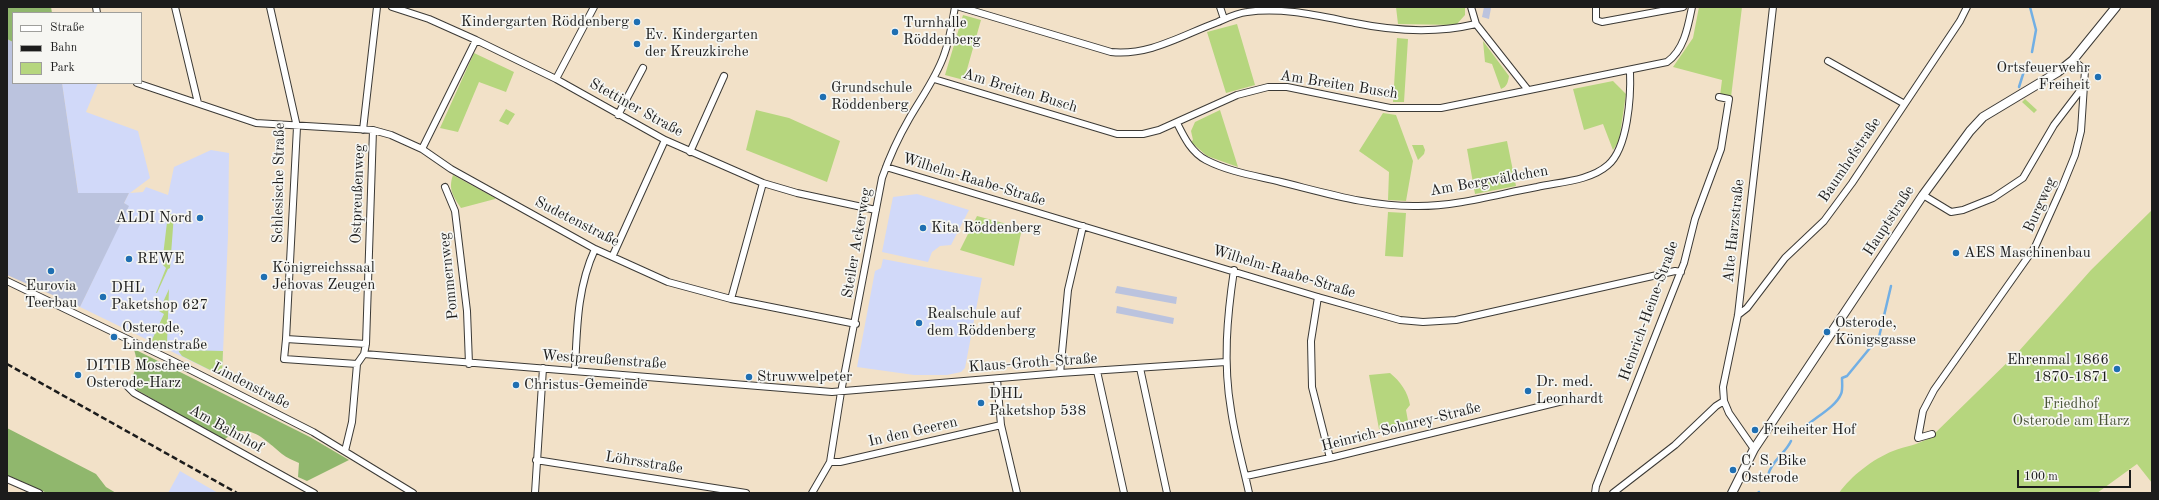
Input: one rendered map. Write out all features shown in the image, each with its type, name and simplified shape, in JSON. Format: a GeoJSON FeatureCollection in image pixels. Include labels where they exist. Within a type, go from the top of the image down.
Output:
{"type":"FeatureCollection","features":[{"type":"Feature","properties":{"kind":"street"},"geometry":{"type":"LineString","coordinates":[[175,7],[198,103]]}},
{"type":"Feature","properties":{"kind":"street","name":"Schlesische Straße"},"geometry":{"type":"LineString","coordinates":[[270,7],[297,127],[284,359],[357,364]]}},
{"type":"Feature","properties":{"kind":"street"},"geometry":{"type":"LineString","coordinates":[[363,130],[377,7]]}},
{"type":"Feature","properties":{"kind":"street","name":"Stettiner Straße"},"geometry":{"type":"LineString","coordinates":[[392,7],[429,19],[476,40],[556,79],[665,140],[763,183],[876,210]]}},
{"type":"Feature","properties":{"kind":"street"},"geometry":{"type":"LineString","coordinates":[[556,79],[594,7]]}},
{"type":"Feature","properties":{"kind":"street","name":"Steiler Ackerweg"},"geometry":{"type":"LineString","coordinates":[[812,493],[830,462],[841,392],[856,324],[876,210],[886,167],[908,120],[934,79],[944,56],[951,33],[955,7]]}},
{"type":"Feature","properties":{"kind":"street"},"geometry":{"type":"LineString","coordinates":[[960,7],[1111,52],[1124,54],[1151,49],[1224,19],[1246,12],[1294,9],[1357,24],[1408,29],[1452,30],[1476,24]]}},
{"type":"Feature","properties":{"kind":"street"},"geometry":{"type":"LineString","coordinates":[[1220,7],[1224,19]]}},
{"type":"Feature","properties":{"kind":"street"},"geometry":{"type":"LineString","coordinates":[[1471,7],[1476,24],[1528,90]]}},
{"type":"Feature","properties":{"kind":"street"},"geometry":{"type":"LineString","coordinates":[[1596,7],[1596,20],[1602,22],[1683,7]]}},
{"type":"Feature","properties":{"kind":"street","name":"Am Breiten Busch"},"geometry":{"type":"LineString","coordinates":[[934,79],[1117,134],[1143,134],[1176,123],[1237,95],[1268,87],[1287,87],[1390,108],[1441,108],[1630,71],[1666,62],[1674,57],[1684,39],[1692,7]]}},
{"type":"Feature","properties":{"kind":"street","name":"Alte Harzstraße"},"geometry":{"type":"LineString","coordinates":[[1754,449],[1729,413],[1724,401],[1724,379],[1738,314],[1773,7]]}},
{"type":"Feature","properties":{"kind":"street","name":"Baumhofstraße"},"geometry":{"type":"LineString","coordinates":[[1738,314],[1747,308],[1785,258],[1824,221],[1852,183],[1903,103],[1960,21],[1967,7]]}},
{"type":"Feature","properties":{"kind":"street","name":"Hauptstraße"},"geometry":{"type":"LineString","coordinates":[[1732,493],[1754,449],[1953,152],[1983,117],[2058,72],[2073,60],[2116,7]]}},
{"type":"Feature","properties":{"kind":"street"},"geometry":{"type":"LineString","coordinates":[[422,149],[476,40]]}},
{"type":"Feature","properties":{"kind":"street","name":"Burgweg"},"geometry":{"type":"LineString","coordinates":[[1932,434],[1918,438],[1922,411],[1946,372],[2035,247],[2076,155],[2081,130],[2085,70],[2073,60]]}},
{"type":"Feature","properties":{"kind":"street"},"geometry":{"type":"LineString","coordinates":[[1828,61],[1903,103]]}},
{"type":"Feature","properties":{"kind":"street"},"geometry":{"type":"LineString","coordinates":[[618,115],[643,68]]}},
{"type":"Feature","properties":{"kind":"street","name":"Am Bergwäldchen"},"geometry":{"type":"LineString","coordinates":[[1176,123],[1189,145],[1197,154],[1219,166],[1346,198],[1377,204],[1418,206],[1451,203],[1585,177],[1608,165],[1621,147],[1631,91],[1630,71]]}},
{"type":"Feature","properties":{"kind":"street"},"geometry":{"type":"LineString","coordinates":[[690,152],[724,76]]}},
{"type":"Feature","properties":{"kind":"street","name":"Sudetenstraße"},"geometry":{"type":"LineString","coordinates":[[140,84],[256,123],[297,127],[373,130],[391,135],[422,149],[451,169],[596,249],[613,255],[668,282],[731,299],[856,324]]}},
{"type":"Feature","properties":{"kind":"street"},"geometry":{"type":"LineString","coordinates":[[1923,195],[1951,212],[1963,210],[1993,198],[2023,178],[2054,125],[2083,86]]}},
{"type":"Feature","properties":{"kind":"street","name":"Heinrich-Heine-Straße"},"geometry":{"type":"LineString","coordinates":[[1596,493],[1596,486],[1681,272],[1695,219],[1721,149],[1725,133],[1729,99],[1719,97]]}},
{"type":"Feature","properties":{"kind":"street","name":"Ostpreußenweg"},"geometry":{"type":"LineString","coordinates":[[364,354],[366,344],[373,130]]}},
{"type":"Feature","properties":{"kind":"street"},"geometry":{"type":"LineString","coordinates":[[613,255],[665,140]]}},
{"type":"Feature","properties":{"kind":"street","name":"Wilhelm-Raabe-Straße"},"geometry":{"type":"LineString","coordinates":[[886,167],[1234,270],[1318,297],[1400,320],[1439,322],[1456,320],[1675,270],[1681,272]]}},
{"type":"Feature","properties":{"kind":"street"},"geometry":{"type":"LineString","coordinates":[[731,299],[763,183]]}},
{"type":"Feature","properties":{"kind":"street","name":"Pommernweg"},"geometry":{"type":"LineString","coordinates":[[445,187],[456,218],[467,311],[468,364]]}},
{"type":"Feature","properties":{"kind":"street"},"geometry":{"type":"LineString","coordinates":[[1060,373],[1068,290],[1083,226]]}},
{"type":"Feature","properties":{"kind":"street"},"geometry":{"type":"LineString","coordinates":[[575,370],[580,292],[584,275],[596,249]]}},
{"type":"Feature","properties":{"kind":"street"},"geometry":{"type":"LineString","coordinates":[[1234,270],[1228,312],[1226,362],[1231,410],[1249,493]]}},
{"type":"Feature","properties":{"kind":"street","name":"Lindenstraße"},"geometry":{"type":"LineString","coordinates":[[7,281],[169,359],[313,432],[413,493]]}},
{"type":"Feature","properties":{"kind":"street"},"geometry":{"type":"LineString","coordinates":[[1318,297],[1311,341],[1312,387],[1330,458]]}},
{"type":"Feature","properties":{"kind":"street"},"geometry":{"type":"LineString","coordinates":[[286,339],[366,344]]}},
{"type":"Feature","properties":{"kind":"street"},"geometry":{"type":"LineString","coordinates":[[346,451],[352,422],[357,364],[364,354]]}},
{"type":"Feature","properties":{"kind":"street","name":"Westpreußenstraße"},"geometry":{"type":"LineString","coordinates":[[364,354],[468,364],[575,370],[841,392]]}},
{"type":"Feature","properties":{"kind":"street","name":"Klaus-Groth-Straße"},"geometry":{"type":"LineString","coordinates":[[841,392],[901,385],[1226,362]]}},
{"type":"Feature","properties":{"kind":"street"},"geometry":{"type":"LineString","coordinates":[[535,493],[543,368]]}},
{"type":"Feature","properties":{"kind":"street"},"geometry":{"type":"LineString","coordinates":[[1140,368],[1167,493]]}},
{"type":"Feature","properties":{"kind":"street"},"geometry":{"type":"LineString","coordinates":[[1097,371],[1124,493]]}},
{"type":"Feature","properties":{"kind":"street"},"geometry":{"type":"LineString","coordinates":[[996,379],[1001,425],[1017,493]]}},
{"type":"Feature","properties":{"kind":"street","name":"Am Bahnhof"},"geometry":{"type":"LineString","coordinates":[[127,386],[134,393],[314,493]]}},
{"type":"Feature","properties":{"kind":"street"},"geometry":{"type":"LineString","coordinates":[[1613,493],[1675,445],[1716,406],[1724,401]]}},
{"type":"Feature","properties":{"kind":"street","name":"Heinrich-Sohnrey-Straße"},"geometry":{"type":"LineString","coordinates":[[1246,476],[1330,458],[1563,402]]}},
{"type":"Feature","properties":{"kind":"street","name":"In den Geeren"},"geometry":{"type":"LineString","coordinates":[[830,462],[840,462],[1001,425]]}},
{"type":"Feature","properties":{"kind":"street","name":"Löhrsstraße"},"geometry":{"type":"LineString","coordinates":[[536,460],[746,493]]}},
{"type":"Feature","properties":{"kind":"street"},"geometry":{"type":"LineString","coordinates":[[7,479],[39,493]]}},
{"type":"Feature","properties":{"kind":"shaded area"},"geometry":{"type":"Polygon","coordinates":[[[1484,7],[1491,8],[1489,19],[1482,17],[1484,7]]]}},
{"type":"Feature","properties":{"kind":"shaded area"},"geometry":{"type":"Polygon","coordinates":[[[7,39],[12,42],[12,84],[62,84],[78,193],[129,193],[124,203],[129,206],[80,307],[7,275],[7,39]]]}},
{"type":"Feature","properties":{"kind":"shaded area"},"geometry":{"type":"Polygon","coordinates":[[[62,84],[98,84],[86,112],[138,131],[150,178],[130,193],[143,192],[146,187],[168,195],[174,167],[211,150],[229,153],[228,236],[222,376],[80,307],[128,206],[124,203],[129,193],[78,193],[62,84]]]}},
{"type":"Feature","properties":{"kind":"shaded area","name":"Kita Röddenberg"},"geometry":{"type":"Polygon","coordinates":[[[917,194],[969,210],[951,245],[940,246],[932,252],[928,262],[882,252],[893,197],[917,194]]]}},
{"type":"Feature","properties":{"kind":"shaded area","name":"Realschule auf dem Röddenberg"},"geometry":{"type":"Polygon","coordinates":[[[883,259],[982,278],[965,368],[961,372],[947,375],[914,375],[857,367],[875,271],[881,268],[883,259]]]}},
{"type":"Feature","properties":{"kind":"shaded area"},"geometry":{"type":"Polygon","coordinates":[[[1117,286],[1177,297],[1176,304],[1115,293],[1117,286]]]}},
{"type":"Feature","properties":{"kind":"shaded area"},"geometry":{"type":"Polygon","coordinates":[[[1117,306],[1174,318],[1173,324],[1116,313],[1117,306]]]}},
{"type":"Feature","properties":{"kind":"shaded area"},"geometry":{"type":"Polygon","coordinates":[[[180,471],[218,493],[168,493],[180,471]]]}},
{"type":"Feature","properties":{"kind":"green space"},"geometry":{"type":"Polygon","coordinates":[[[7,7],[51,7],[52,12],[12,12],[12,42],[7,39],[7,7]]]}},
{"type":"Feature","properties":{"kind":"green space"},"geometry":{"type":"Polygon","coordinates":[[[1396,7],[1465,7],[1465,15],[1456,25],[1398,24],[1396,7]]]}},
{"type":"Feature","properties":{"kind":"green space"},"geometry":{"type":"Polygon","coordinates":[[[1699,7],[1742,7],[1731,97],[1720,96],[1722,80],[1673,67],[1693,38],[1699,7]]]}},
{"type":"Feature","properties":{"kind":"green space"},"geometry":{"type":"Polygon","coordinates":[[[963,15],[981,20],[964,80],[945,75],[963,15]]]}},
{"type":"Feature","properties":{"kind":"green space"},"geometry":{"type":"Polygon","coordinates":[[[1237,24],[1255,85],[1226,93],[1207,32],[1237,24]]]}},
{"type":"Feature","properties":{"kind":"green space"},"geometry":{"type":"Polygon","coordinates":[[[1397,38],[1408,39],[1404,102],[1393,102],[1397,38]]]}},
{"type":"Feature","properties":{"kind":"green space"},"geometry":{"type":"Polygon","coordinates":[[[1483,41],[1509,76],[1506,86],[1501,89],[1492,64],[1485,62],[1483,41]]]}},
{"type":"Feature","properties":{"kind":"green space"},"geometry":{"type":"Polygon","coordinates":[[[474,53],[514,72],[506,92],[479,82],[458,132],[440,128],[474,53]]]}},
{"type":"Feature","properties":{"kind":"green space"},"geometry":{"type":"Polygon","coordinates":[[[1613,81],[1626,94],[1619,141],[1613,150],[1603,124],[1584,130],[1573,89],[1613,81]]]}},
{"type":"Feature","properties":{"kind":"green space"},"geometry":{"type":"Polygon","coordinates":[[[2025,99],[2037,110],[2034,113],[2022,102],[2025,99]]]}},
{"type":"Feature","properties":{"kind":"green space"},"geometry":{"type":"Polygon","coordinates":[[[506,109],[515,114],[508,125],[499,121],[506,109]]]}},
{"type":"Feature","properties":{"kind":"green space"},"geometry":{"type":"Polygon","coordinates":[[[756,110],[789,118],[840,141],[827,182],[746,150],[756,110]]]}},
{"type":"Feature","properties":{"kind":"green space"},"geometry":{"type":"Polygon","coordinates":[[[1220,110],[1238,167],[1207,156],[1191,142],[1193,140],[1191,131],[1195,122],[1220,110]]]}},
{"type":"Feature","properties":{"kind":"green space"},"geometry":{"type":"Polygon","coordinates":[[[1383,113],[1396,115],[1413,161],[1406,201],[1388,200],[1389,172],[1359,151],[1383,113]]]}},
{"type":"Feature","properties":{"kind":"green space"},"geometry":{"type":"Polygon","coordinates":[[[1507,141],[1516,186],[1475,194],[1467,149],[1507,141]]]}},
{"type":"Feature","properties":{"kind":"green space"},"geometry":{"type":"Polygon","coordinates":[[[1412,145],[1423,145],[1425,150],[1424,154],[1418,160],[1412,145]]]}},
{"type":"Feature","properties":{"kind":"green space"},"geometry":{"type":"Polygon","coordinates":[[[453,175],[495,199],[461,208],[451,188],[453,175]]]}},
{"type":"Feature","properties":{"kind":"green space","name":"Friedhof Osterode am Harz"},"geometry":{"type":"Polygon","coordinates":[[[2152,210],[2152,483],[2137,464],[2097,493],[1839,493],[1856,474],[1870,463],[1885,454],[1917,444],[1931,437],[2019,351],[2091,270],[2152,210]]]}},
{"type":"Feature","properties":{"kind":"green space"},"geometry":{"type":"Polygon","coordinates":[[[1388,212],[1406,213],[1403,257],[1385,256],[1388,212]]]}},
{"type":"Feature","properties":{"kind":"green space"},"geometry":{"type":"Polygon","coordinates":[[[168,214],[174,214],[170,268],[168,269],[156,293],[166,268],[162,264],[168,214]]]}},
{"type":"Feature","properties":{"kind":"green space"},"geometry":{"type":"Polygon","coordinates":[[[977,216],[1022,228],[1014,266],[960,250],[977,216]]]}},
{"type":"Feature","properties":{"kind":"green space"},"geometry":{"type":"Polygon","coordinates":[[[169,289],[167,348],[151,342],[164,314],[159,311],[169,289]]]}},
{"type":"Feature","properties":{"kind":"green space"},"geometry":{"type":"Polygon","coordinates":[[[180,344],[181,350],[223,351],[222,376],[182,356],[179,352],[178,345],[180,344]]]}},
{"type":"Feature","properties":{"kind":"green space"},"geometry":{"type":"Polygon","coordinates":[[[134,349],[310,437],[349,460],[307,481],[298,477],[299,463],[288,458],[262,437],[248,431],[240,431],[232,434],[224,440],[137,390],[132,380],[137,362],[134,349]]]}},
{"type":"Feature","properties":{"kind":"green space"},"geometry":{"type":"Polygon","coordinates":[[[1390,373],[1400,383],[1407,396],[1410,405],[1406,410],[1408,421],[1379,429],[1369,375],[1390,373]]]}},
{"type":"Feature","properties":{"kind":"green space"},"geometry":{"type":"Polygon","coordinates":[[[7,428],[96,474],[106,487],[116,493],[47,493],[7,475],[7,428]]]}},
{"type":"Feature","properties":{"kind":"waterway"},"geometry":{"type":"LineString","coordinates":[[2030,7],[2036,30],[2032,52]]}},
{"type":"Feature","properties":{"kind":"waterway"},"geometry":{"type":"LineString","coordinates":[[2019,87],[2025,68]]}},
{"type":"Feature","properties":{"kind":"waterway"},"geometry":{"type":"LineString","coordinates":[[1799,433],[1803,428],[1833,405],[1841,394],[1842,378],[1847,376],[1879,337],[1891,286]]}},
{"type":"Feature","properties":{"kind":"waterway"},"geometry":{"type":"LineString","coordinates":[[1768,475],[1772,465],[1791,441]]}},
{"type":"Feature","properties":{"kind":"railway"},"geometry":{"type":"LineString","coordinates":[[7,364],[237,493]]}},
{"type":"Feature","properties":{"kind":"place","name":"Kindergarten Röddenberg"},"geometry":{"type":"Point","coordinates":[637,22]}},
{"type":"Feature","properties":{"kind":"place","name":"Turnhalle Röddenberg"},"geometry":{"type":"Point","coordinates":[895,32]}},
{"type":"Feature","properties":{"kind":"place","name":"Ev. Kindergarten der Kreuzkirche"},"geometry":{"type":"Point","coordinates":[637,44]}},
{"type":"Feature","properties":{"kind":"place","name":"Ortsfeuerwehr Freiheit"},"geometry":{"type":"Point","coordinates":[2098,77]}},
{"type":"Feature","properties":{"kind":"place","name":"Grundschule Röddenberg"},"geometry":{"type":"Point","coordinates":[823,97]}},
{"type":"Feature","properties":{"kind":"place","name":"ALDI Nord"},"geometry":{"type":"Point","coordinates":[200,218]}},
{"type":"Feature","properties":{"kind":"place","name":"Kita Röddenberg"},"geometry":{"type":"Point","coordinates":[923,228]}},
{"type":"Feature","properties":{"kind":"place","name":"AES Maschinenbau"},"geometry":{"type":"Point","coordinates":[1956,253]}},
{"type":"Feature","properties":{"kind":"place","name":"REWE"},"geometry":{"type":"Point","coordinates":[129,259]}},
{"type":"Feature","properties":{"kind":"place","name":"Eurovia Teerbau"},"geometry":{"type":"Point","coordinates":[51,271]}},
{"type":"Feature","properties":{"kind":"place","name":"Königreichssaal Jehovas Zeugen"},"geometry":{"type":"Point","coordinates":[264,277]}},
{"type":"Feature","properties":{"kind":"place","name":"DHL Paketshop 627"},"geometry":{"type":"Point","coordinates":[103,297]}},
{"type":"Feature","properties":{"kind":"place","name":"Realschule auf dem Röddenberg"},"geometry":{"type":"Point","coordinates":[919,323]}},
{"type":"Feature","properties":{"kind":"place","name":"Osterode, Königsgasse"},"geometry":{"type":"Point","coordinates":[1827,332]}},
{"type":"Feature","properties":{"kind":"place","name":"Osterode, Lindenstraße"},"geometry":{"type":"Point","coordinates":[114,337]}},
{"type":"Feature","properties":{"kind":"place","name":"Ehrenmal 1866 1870-1871"},"geometry":{"type":"Point","coordinates":[2117,369]}},
{"type":"Feature","properties":{"kind":"place","name":"DITIB Moschee Osterode-Harz"},"geometry":{"type":"Point","coordinates":[78,375]}},
{"type":"Feature","properties":{"kind":"place","name":"Struwwelpeter"},"geometry":{"type":"Point","coordinates":[749,377]}},
{"type":"Feature","properties":{"kind":"place","name":"Christus-Gemeinde"},"geometry":{"type":"Point","coordinates":[516,385]}},
{"type":"Feature","properties":{"kind":"place","name":"Dr. med. Leonhardt"},"geometry":{"type":"Point","coordinates":[1528,391]}},
{"type":"Feature","properties":{"kind":"place","name":"DHL Paketshop 538"},"geometry":{"type":"Point","coordinates":[981,403]}},
{"type":"Feature","properties":{"kind":"place","name":"Freiheiter Hof"},"geometry":{"type":"Point","coordinates":[1755,430]}},
{"type":"Feature","properties":{"kind":"place","name":"C. S. Bike Osterode"},"geometry":{"type":"Point","coordinates":[1733,470]}}]}
